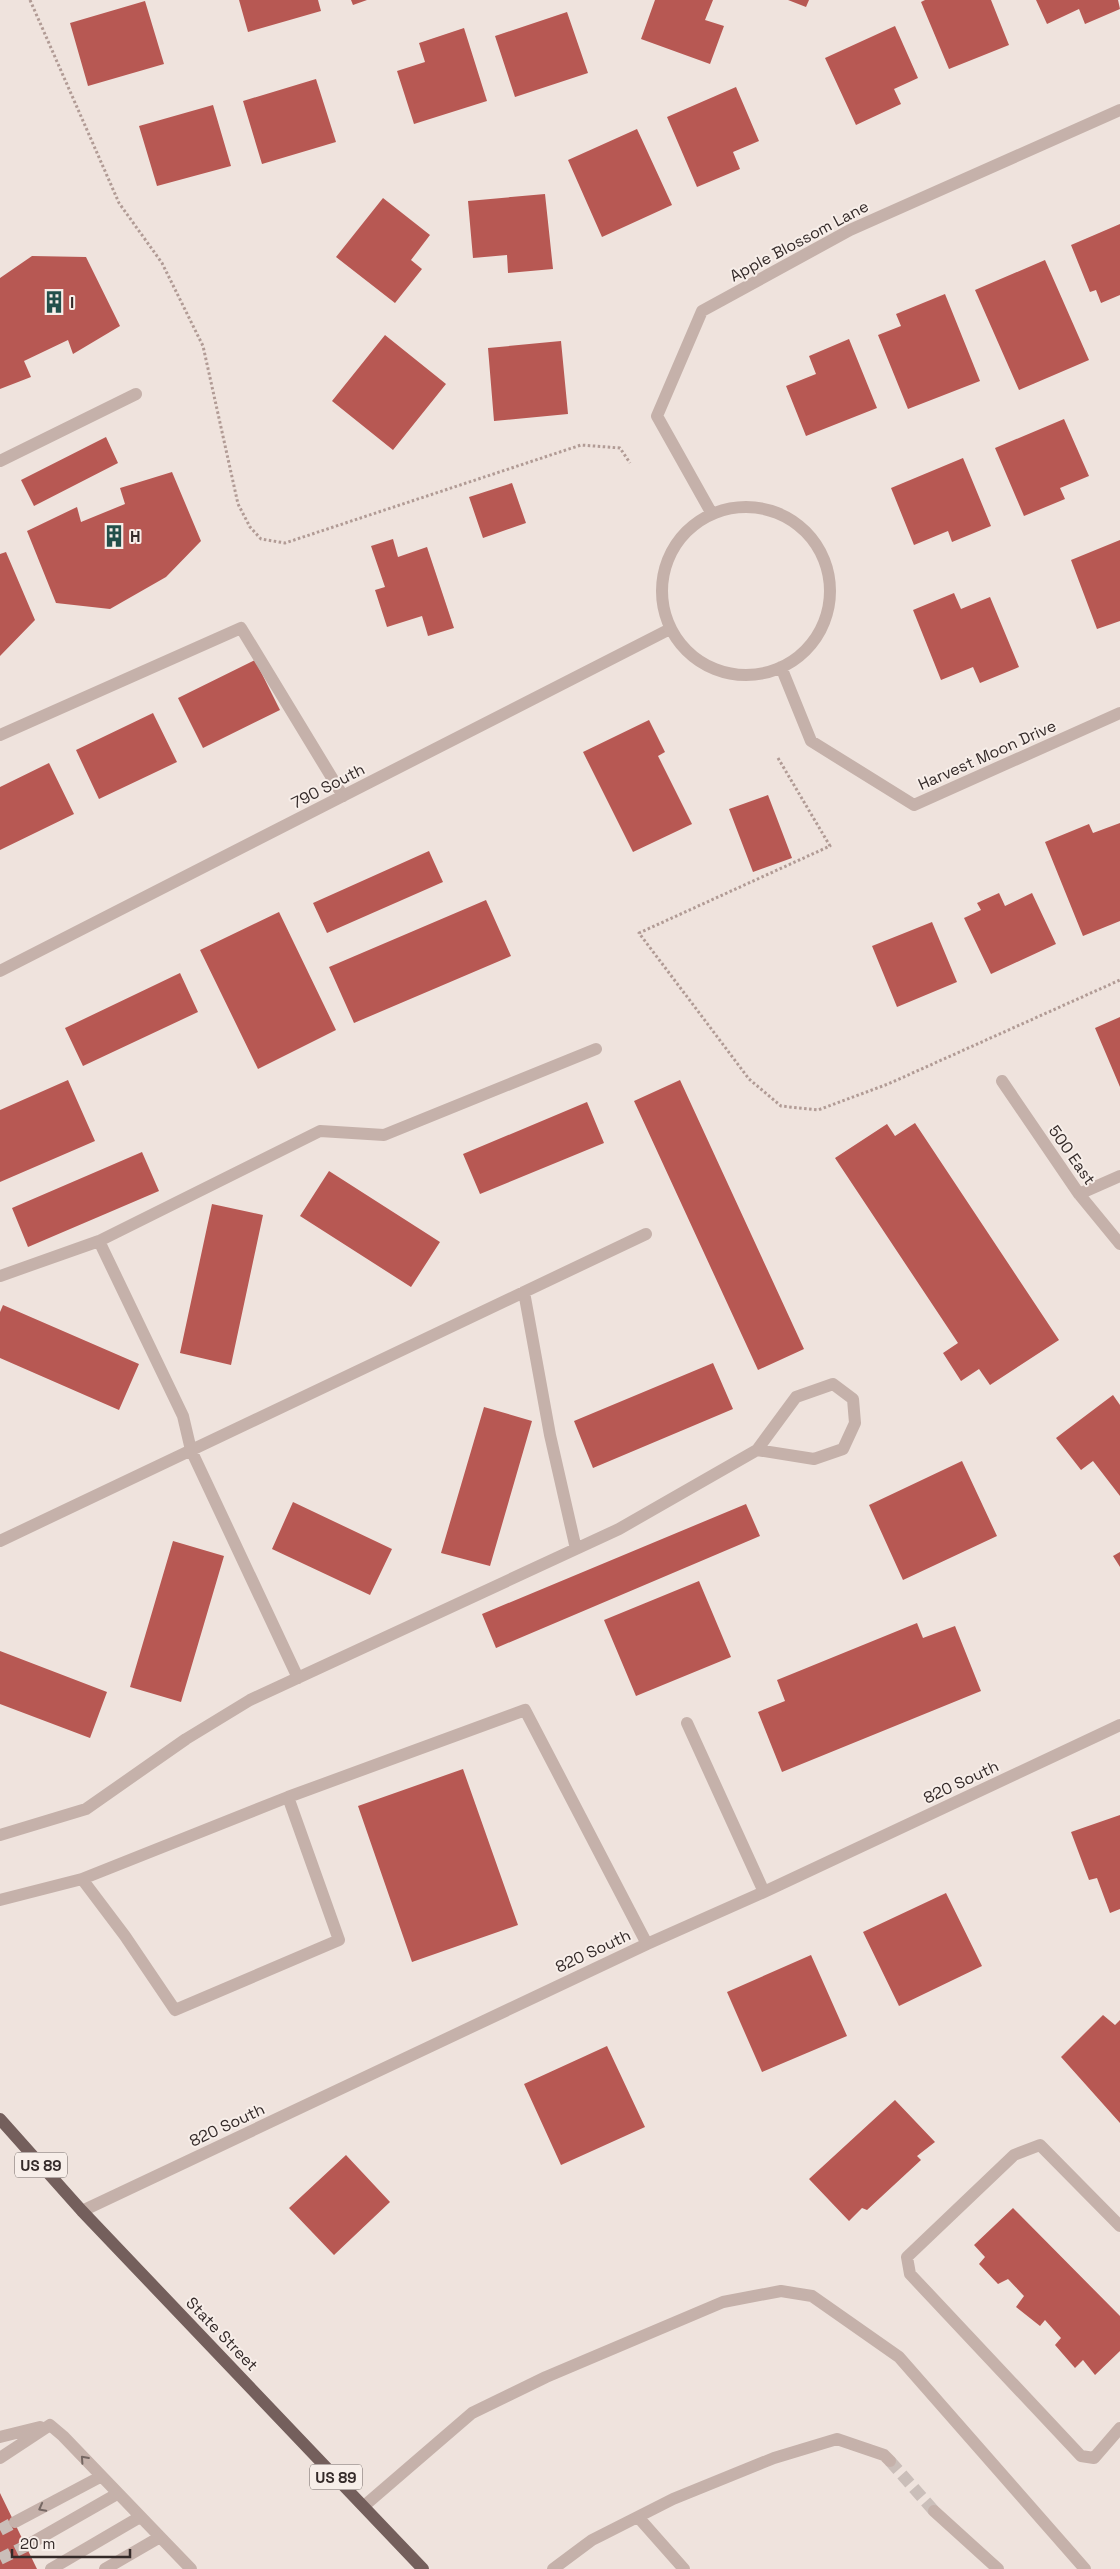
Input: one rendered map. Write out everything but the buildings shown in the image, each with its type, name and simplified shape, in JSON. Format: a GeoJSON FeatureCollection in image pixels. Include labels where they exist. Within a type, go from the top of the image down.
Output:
{"type":"FeatureCollection","features":[{"type":"Feature","properties":{"kind":"main road","name":"State Street"},"geometry":{"type":"LineString","coordinates":[[0,2120],[82,2211],[424,2569]]}},
{"type":"Feature","properties":{"kind":"street","name":"Apple Blossom Lane"},"geometry":{"type":"LineString","coordinates":[[712,514],[657,416],[702,311],[850,230],[1120,110]]}},
{"type":"Feature","properties":{"kind":"street"},"geometry":{"type":"LineString","coordinates":[[0,461],[136,394]]}},
{"type":"Feature","properties":{"kind":"street"},"geometry":{"type":"LineString","coordinates":[[737,507],[763,509],[788,518],[808,535],[823,556],[830,582],[828,608],[819,632],[803,653],[781,667],[763,673],[743,675],[723,673],[702,664],[684,648],[670,630],[662,603],[662,576],[672,550],[689,529],[712,514],[737,507]]}},
{"type":"Feature","properties":{"kind":"street"},"geometry":{"type":"LineString","coordinates":[[0,735],[242,628],[343,796]]}},
{"type":"Feature","properties":{"kind":"street","name":"790 South"},"geometry":{"type":"LineString","coordinates":[[0,971],[670,630]]}},
{"type":"Feature","properties":{"kind":"street","name":"Harvest Moon Drive"},"geometry":{"type":"LineString","coordinates":[[781,667],[811,741],[914,805],[1120,713]]}},
{"type":"Feature","properties":{"kind":"street"},"geometry":{"type":"LineString","coordinates":[[0,1276],[99,1241],[320,1131],[384,1135],[596,1049]]}},
{"type":"Feature","properties":{"kind":"street","name":"500 East"},"geometry":{"type":"LineString","coordinates":[[1002,1081],[1079,1194],[1120,1244]]}},
{"type":"Feature","properties":{"kind":"street"},"geometry":{"type":"LineString","coordinates":[[1079,1194],[1120,1176]]}},
{"type":"Feature","properties":{"kind":"street"},"geometry":{"type":"LineString","coordinates":[[0,1541],[646,1234]]}},
{"type":"Feature","properties":{"kind":"street"},"geometry":{"type":"LineString","coordinates":[[99,1241],[183,1416],[191,1450],[298,1678]]}},
{"type":"Feature","properties":{"kind":"street"},"geometry":{"type":"LineString","coordinates":[[524,1292],[550,1434],[576,1549]]}},
{"type":"Feature","properties":{"kind":"street"},"geometry":{"type":"LineString","coordinates":[[0,1835],[86,1809],[186,1739],[250,1700],[619,1529],[757,1450],[796,1397],[833,1384],[853,1399],[855,1423],[843,1449],[814,1459],[757,1450]]}},
{"type":"Feature","properties":{"kind":"street"},"geometry":{"type":"LineString","coordinates":[[0,1900],[82,1879],[288,1796],[525,1710],[647,1944]]}},
{"type":"Feature","properties":{"kind":"street"},"geometry":{"type":"LineString","coordinates":[[687,1723],[764,1892]]}},
{"type":"Feature","properties":{"kind":"street","name":"820 South"},"geometry":{"type":"LineString","coordinates":[[82,2211],[647,1944],[764,1892],[1120,1725]]}},
{"type":"Feature","properties":{"kind":"street"},"geometry":{"type":"LineString","coordinates":[[82,1879],[126,1936],[176,2010],[339,1940],[288,1796]]}},
{"type":"Feature","properties":{"kind":"street"},"geometry":{"type":"LineString","coordinates":[[1120,2226],[1040,2146],[1014,2155],[907,2256],[910,2274],[1081,2456],[1094,2458],[1120,2428]]}},
{"type":"Feature","properties":{"kind":"street"},"geometry":{"type":"LineString","coordinates":[[364,2506],[472,2413],[546,2377],[723,2302],[781,2290],[812,2296],[899,2357],[1085,2569]]}},
{"type":"Feature","properties":{"kind":"street"},"geometry":{"type":"LineString","coordinates":[[0,2437],[50,2425]]}},
{"type":"Feature","properties":{"kind":"street"},"geometry":{"type":"LineString","coordinates":[[0,2458],[50,2425]]}},
{"type":"Feature","properties":{"kind":"street"},"geometry":{"type":"LineString","coordinates":[[50,2425],[63,2436],[100,2477],[190,2569]]}},
{"type":"Feature","properties":{"kind":"street"},"geometry":{"type":"LineString","coordinates":[[553,2569],[592,2540],[673,2499],[774,2458],[837,2440],[884,2454],[890,2461]]}},
{"type":"Feature","properties":{"kind":"street"},"geometry":{"type":"LineString","coordinates":[[14,2522],[100,2477]]}},
{"type":"Feature","properties":{"kind":"street"},"geometry":{"type":"LineString","coordinates":[[26,2546],[117,2494]]}},
{"type":"Feature","properties":{"kind":"street"},"geometry":{"type":"LineString","coordinates":[[934,2511],[998,2569]]}},
{"type":"Feature","properties":{"kind":"street"},"geometry":{"type":"LineString","coordinates":[[52,2569],[140,2517]]}},
{"type":"Feature","properties":{"kind":"street"},"geometry":{"type":"LineString","coordinates":[[638,2517],[684,2569]]}},
{"type":"Feature","properties":{"kind":"street"},"geometry":{"type":"LineString","coordinates":[[105,2569],[160,2538]]}},
{"type":"Feature","properties":{"kind":"path"},"geometry":{"type":"LineString","coordinates":[[30,0],[120,203],[162,263],[204,346],[238,504],[250,527],[261,539],[285,543],[581,444],[620,448],[630,464]]}},
{"type":"Feature","properties":{"kind":"path"},"geometry":{"type":"LineString","coordinates":[[778,758],[830,846],[639,933],[749,1079],[781,1106],[818,1110],[862,1094],[1120,980]]}},
{"type":"Feature","properties":{"kind":"tunnel"},"geometry":{"type":"LineString","coordinates":[[890,2461],[934,2511]]}},
{"type":"Feature","properties":{"kind":"tunnel"},"geometry":{"type":"LineString","coordinates":[[0,2530],[15,2522]]}},
{"type":"Feature","properties":{"kind":"tunnel"},"geometry":{"type":"LineString","coordinates":[[0,2559],[26,2546]]}},
{"type":"Feature","properties":{"kind":"place","name":"I"},"geometry":{"type":"Point","coordinates":[54,302]}},
{"type":"Feature","properties":{"kind":"place","name":"H"},"geometry":{"type":"Point","coordinates":[114,536]}}]}
